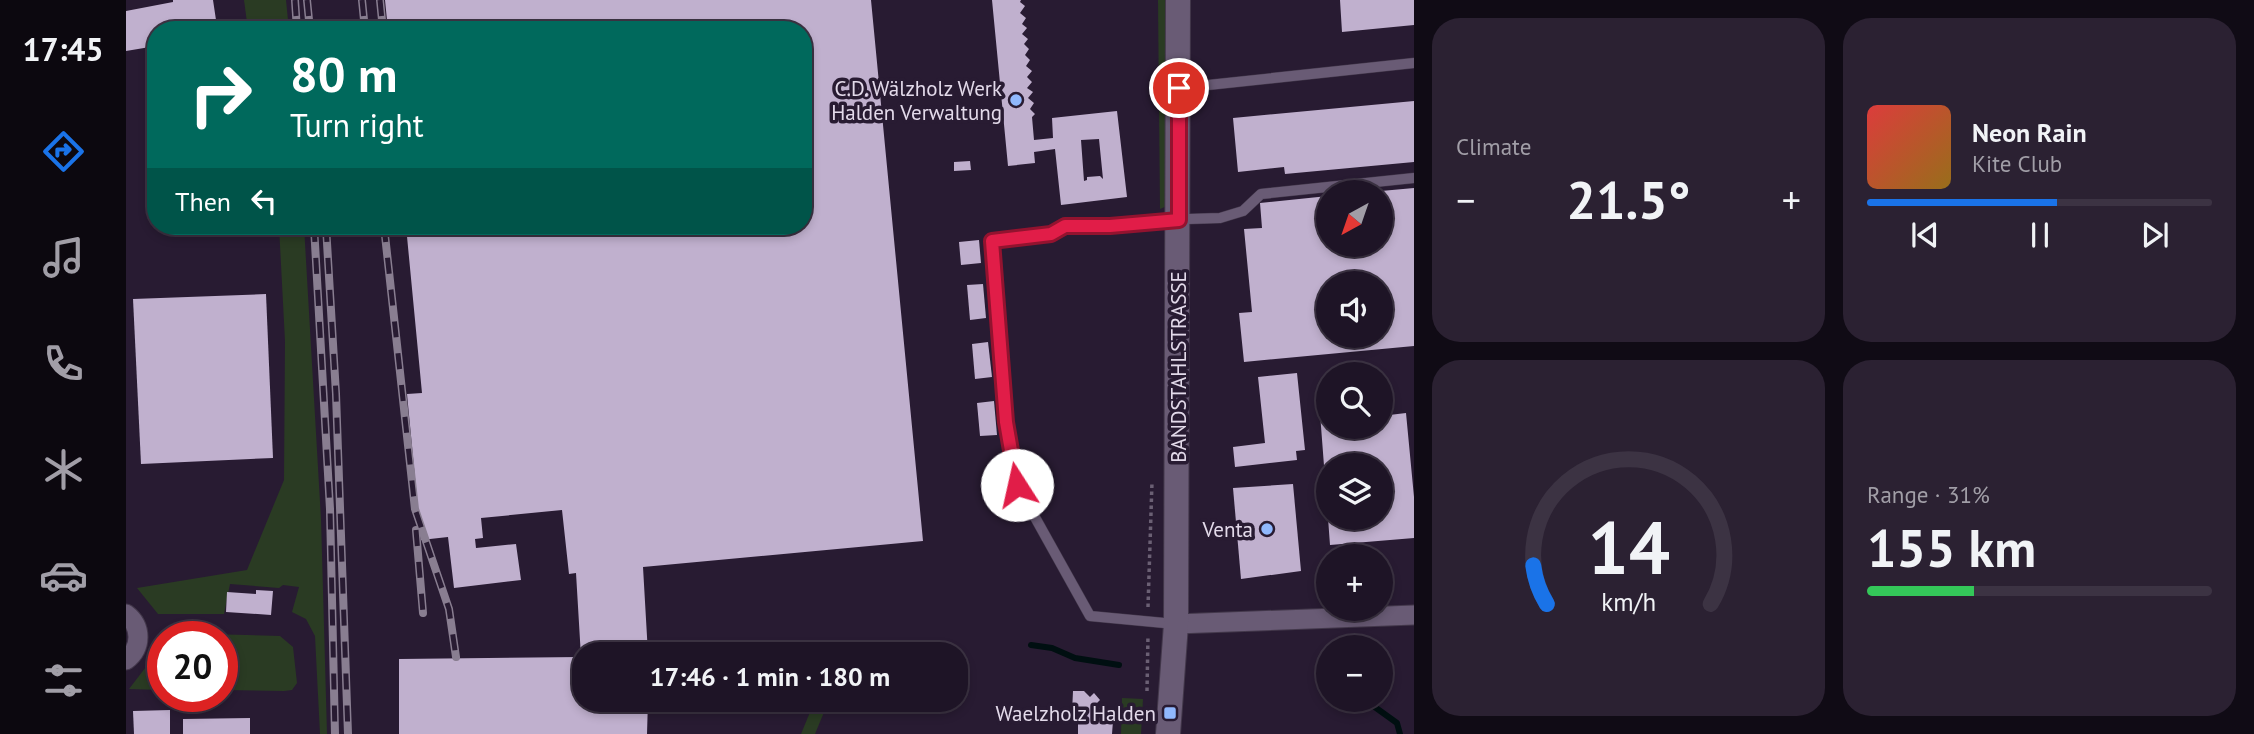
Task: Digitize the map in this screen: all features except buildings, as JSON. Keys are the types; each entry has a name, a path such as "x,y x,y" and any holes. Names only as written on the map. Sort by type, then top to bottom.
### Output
{"street":[{"name":"BANDSTAHLSTRASSE","path":"1168,734 1175,624 1178,0"},
{"path":"126,614 138,628 139,637 136,649 126,660"},
{"path":"1175,624 1414,615"}],"lane":[{"path":"1179,88 1414,63"},
{"path":"1175,624 1090,616 1017,485 1006,422 992,241 1051,234 1065,226 1116,226 1220,218 1243,211 1261,194 1414,178"}],"green space":[{"path":"244,0 286,0 288,21 247,21"},
{"path":"1158,0 1165,0 1167,206 1160,209"},
{"path":"279,235 305,235 321,519 327,734 320,734 315,636 306,619 292,612 299,587 230,584 224,614 158,614 137,588 247,570 284,480 285,341"},
{"path":"238,635 280,636 293,647 297,683 292,690 238,690"},
{"path":"147,666 147,690 129,689"},
{"path":"1122,698 1143,699 1141,734 1121,734"},
{"path":"810,712 824,712 815,734 801,734"}],"waterway":[{"path":"1031,645 1052,648 1075,658 1119,665"},
{"path":"1382,712 1397,723 1400,734"}],"railway":[{"path":"295,0 296,21"},
{"path":"307,0 309,21"},
{"path":"362,0 364,21"},
{"path":"380,0 382,21"},
{"path":"315,235 330,509 335,734"},
{"path":"327,235 336,394 348,734"},
{"path":"385,235 415,509 449,609 456,657"},
{"path":"416,530 423,613"}],"place":[{"name":"C.D. Wälzholz Werk Halden Verwaltung","path":"1016,100"},
{"name":"Venta","path":"1267,529"},
{"name":"Waelzholz Halden","path":"1170,713"}],"route":[{"path":"1017,485 1006,422 999,302 992,241 1051,234 1065,226 1084,224 1093,227 1179,220 1179,88"}]}
